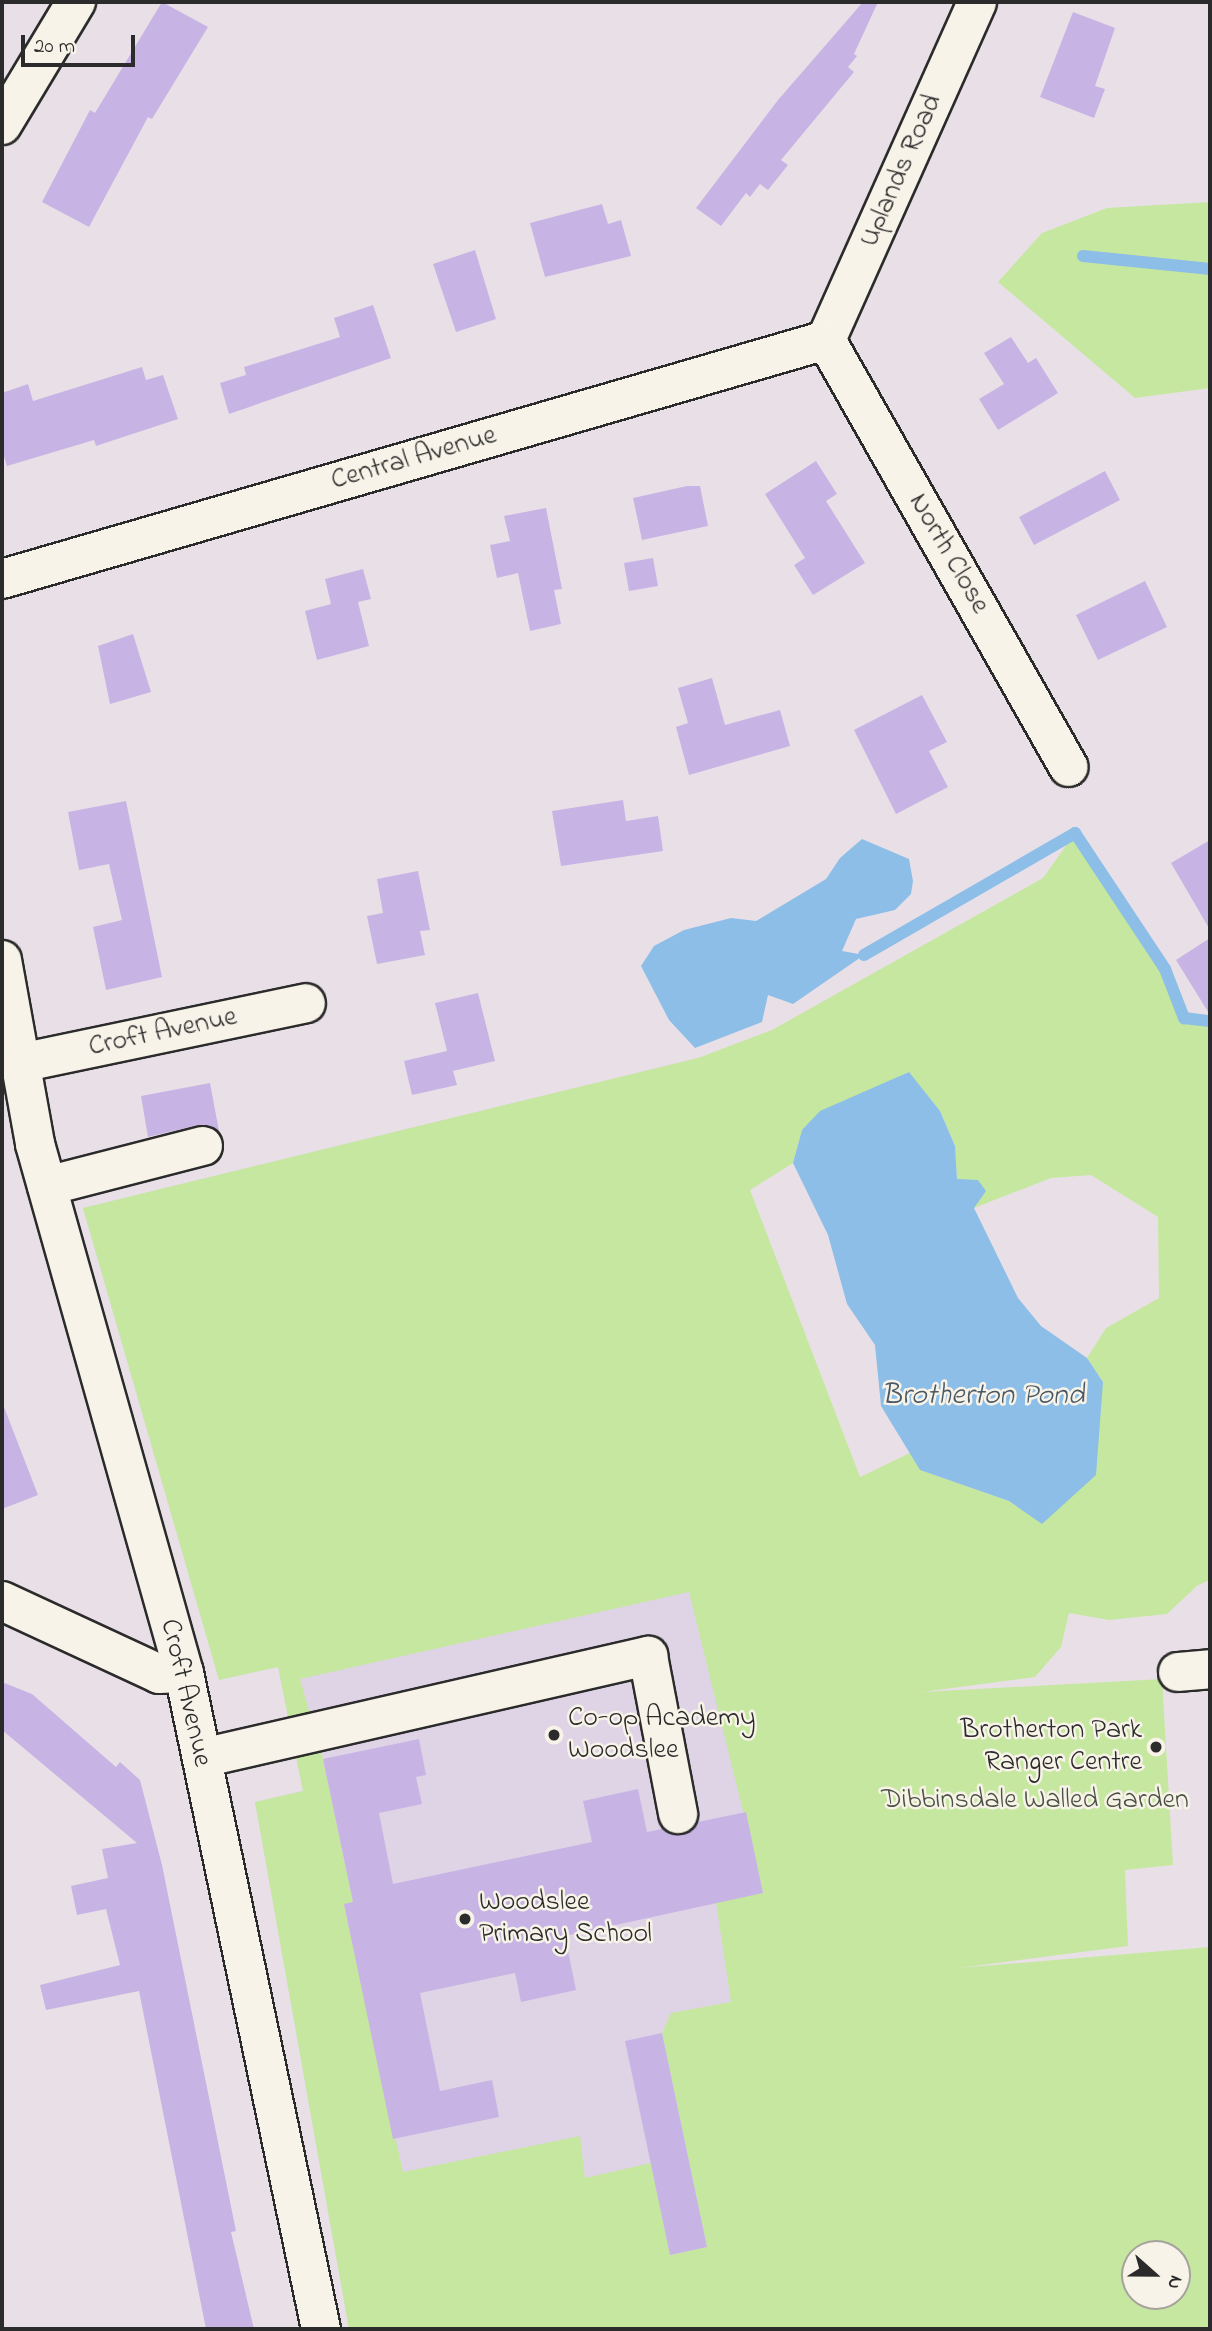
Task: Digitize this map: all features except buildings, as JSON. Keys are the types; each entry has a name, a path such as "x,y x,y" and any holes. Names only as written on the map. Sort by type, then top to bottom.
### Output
{"street":[{"path":"3,120 76,2"},
{"name":"Uplands Road","path":"826,340 977,2"},
{"name":"Central Avenue","path":"2,579 826,340"},
{"name":"North Close","path":"826,340 1069,767"},
{"name":"Croft Avenue","path":"2,960 35,1144 184,1673 321,2329"},
{"name":"Croft Avenue","path":"20,1063 306,1003"},
{"path":"2,1124 35,1144"},
{"path":"47,1186 203,1146"},
{"path":"2,1601 159,1674 184,1673"},
{"path":"202,1758 648,1656 678,1814"}],"shaded area":[{"name":"Co-op Academy Woodslee","path":"698,1058 871,2239 349,2329 255,1802 303,1791 278,1667 219,1680 83,1208"}],"green space":[{"path":"1210,202 1210,388 1135,398 998,282 1042,233 1107,208"},
{"name":"Dibbinsdale Walled Garden","path":"1075,833 1165,969 1184,1018 1210,1021 1210,1580 1198,1585 1167,1614 1109,1620 1069,1613 1061,1647 1035,1677 922,1692 1162,1679 1173,1865 1125,1870 1128,1946 959,1968 1210,1947 1210,2329 349,2329 255,1802 303,1791 278,1667 219,1680 83,1208 698,1058 772,1030 1043,878","holes":["908,1072 940,1111 955,1146 957,1180 977,1180 974,1208 1051,1178 1091,1175 1158,1217 1159,1298 1106,1328 1087,1358 1103,1382 1042,1523 1009,1501 920,1470 912,1452 860,1477 750,1190 793,1163 802,1130","689,1592 763,1892 716,1902 731,2002 671,2013 662,2033 707,2247 670,2255 651,2163 585,2178 580,2136 403,2172 344,1905 353,1902 323,1759 300,1679"]}],"water":[{"path":"862,839 909,859 913,881 911,894 895,910 856,919 842,951 864,955 793,1004 768,995 762,1022 695,1048 669,1020 641,966 654,946 684,930 731,918 756,921 826,879 840,858"},
{"name":"Brotherton Pond","path":"909,1072 940,1111 955,1146 957,1179 978,1180 986,1191 974,1208 1018,1298 1041,1326 1087,1358 1103,1382 1096,1475 1042,1524 1009,1501 920,1470 881,1406 875,1345 847,1304 828,1235 793,1163 802,1130 820,1111"}],"waterway":[{"path":"1083,256 1210,269"},
{"path":"864,955 1075,833 1165,969 1184,1018 1210,1021"}],"place":[{"name":"Co-op Academy Woodslee","path":"554,1735"},
{"name":"Brotherton Park Ranger Centre","path":"1156,1747"},
{"name":"Woodslee Primary School","path":"465,1919"}]}
